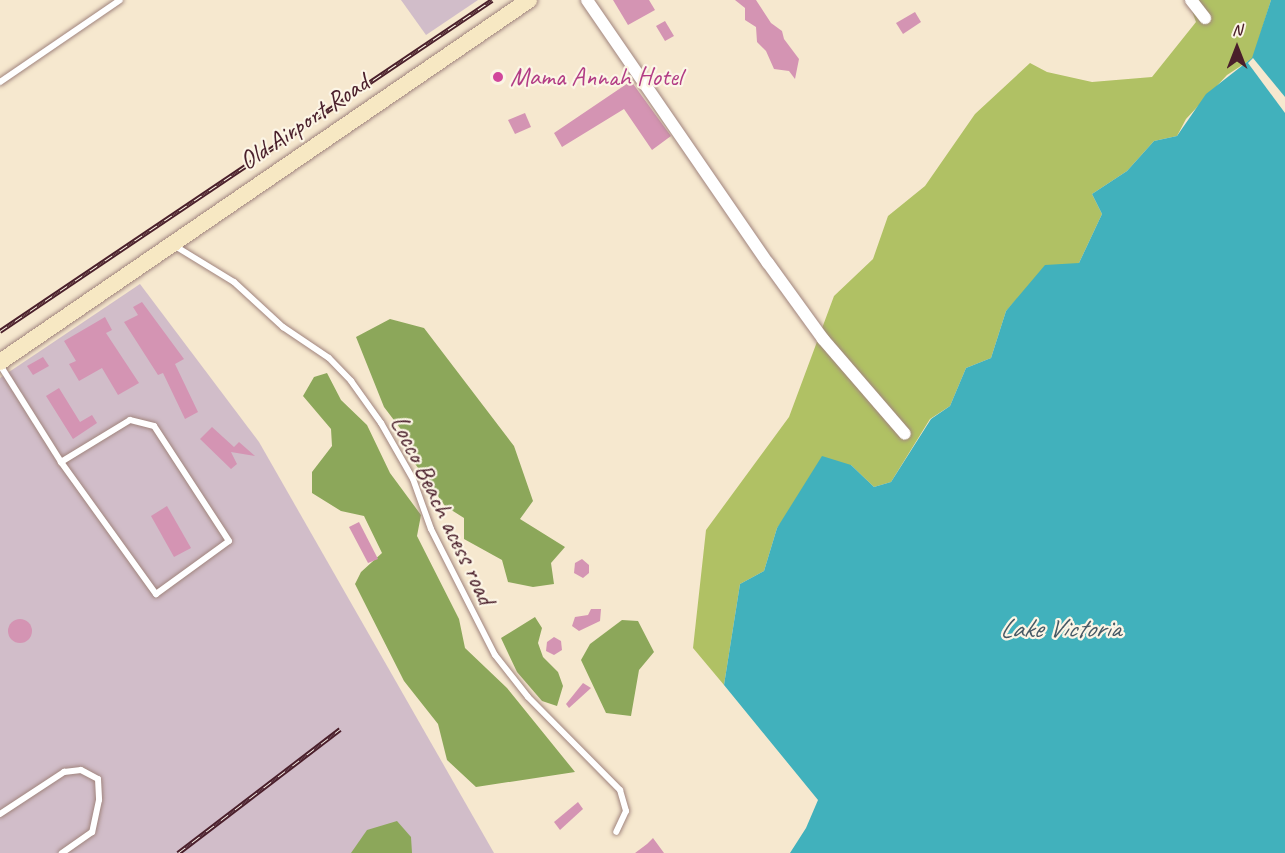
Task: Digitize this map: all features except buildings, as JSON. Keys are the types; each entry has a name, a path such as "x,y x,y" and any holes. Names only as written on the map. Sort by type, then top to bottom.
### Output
{"main road":[{"name":"Old Airport Road","path":"0,364 529,0"}],"street":[{"path":"587,0 768,264 824,339 905,434"},
{"path":"1191,0 1205,18"}],"lane":[{"path":"0,82 120,0"},
{"name":"Locco Beach acess road","path":"172,244 234,282 283,327 329,358 351,381 381,423 413,479 431,529 495,655 536,705 620,790 626,811 616,832"},
{"path":"0,364 61,462 156,594 229,541 154,426 130,420 61,462"},
{"path":"0,814 64,772 81,770 98,779 99,800 92,832 62,853"}],"shaded area":[{"path":"401,0 478,0 426,35"},
{"path":"140,284 259,442 494,853 0,853 0,378"}],"green space":[{"path":"1188,0 1271,0 1253,58 1227,75 1186,119 1177,136 1154,141 1127,171 1092,194 1102,214 1079,263 1027,288 1006,311 991,358 966,368 950,406 930,419 891,482 874,487 851,465 796,503 777,528 764,571 740,584 724,685 693,648 706,530 789,417 834,296 873,259 888,216 925,186 975,114 1030,63 1047,72 1092,82 1152,77 1196,22"},
{"path":"390,319 424,328 514,446 533,501 520,519 565,547 551,563 554,584 533,587 508,582 502,560 464,539 464,518 445,506 411,458 406,436 384,407 356,337"},
{"path":"327,373 341,400 367,425 390,473 421,515 417,536 459,619 465,648 507,688 575,772 476,787 447,760 438,724 404,681 355,584 361,572 382,553 364,516 341,511 312,493 312,472 332,446 331,429 303,396 314,377"},
{"path":"535,617 542,628 538,643 543,657 558,672 563,686 557,706 542,701 517,672 501,638"},
{"path":"622,620 638,621 654,652 639,670 631,716 606,713 581,660 590,644"},
{"path":"397,821 411,837 412,853 351,853 367,830"}],"water":[{"name":"Lake Victoria","path":"1271,0 1285,0 1285,853 790,853 806,828 818,800 724,685 740,584 764,571 777,528 822,456 851,465 874,487 891,482 931,419 950,406 966,368 991,358 1006,311 1045,265 1079,263 1102,214 1092,194 1127,171 1154,141 1177,136 1206,94 1252,58"}],"pier":[{"path":"1253,58 1285,97 1285,113 1248,63"}],"railway":[{"path":"0,331 492,0"},
{"path":"178,853 340,729"}],"place":[{"name":"Mama Annah Hotel","path":"498,77"}]}
